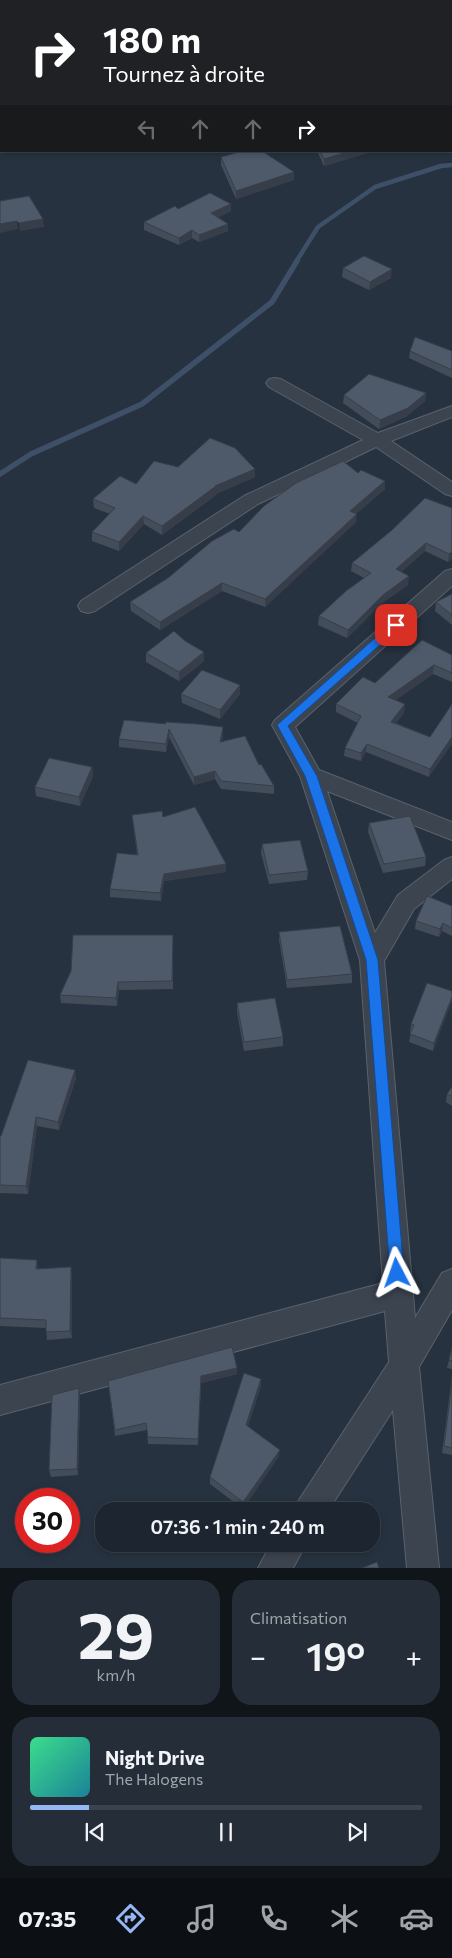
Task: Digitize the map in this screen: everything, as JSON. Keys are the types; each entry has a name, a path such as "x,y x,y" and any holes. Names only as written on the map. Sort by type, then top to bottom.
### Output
{"street":[{"path":"275,383 377,440 452,490"},
{"path":"88,606 251,500 377,440 452,411"},
{"path":"423,1568 404,1364 372,960 311,776 282,725 452,576"},
{"path":"311,776 452,831"},
{"path":"372,960 406,902 452,866"},
{"path":"316,1502 404,1364 452,1283"},
{"path":"0,1400 399,1293"},
{"path":"274,1568 285,1552"}],"building":[{"path":"239,152 264,152 294,172 236,191 221,157"},
{"path":"320,152 348,152 324,159"},
{"path":"210,193 231,204 211,213 228,224 199,235 192,230 179,238 144,222 175,206 178,209"},
{"path":"29,196 43,219 0,224 0,201"},
{"path":"364,256 392,269 370,282 343,268"},
{"path":"415,337 452,351 452,370 410,351"},
{"path":"369,374 426,393 408,408 380,420 344,395"},
{"path":"210,438 235,448 255,469 215,486 162,526 143,516 119,542 92,532 115,508 93,499 120,476 136,484 154,461 178,467"},
{"path":"343,461 358,473 361,470 385,481 350,511 357,514 265,599 222,583 160,622 130,602 168,578 212,541 234,529 239,532 264,506 296,483"},
{"path":"425,498 452,508 452,552 449,554 426,543 396,569 409,576 383,595 348,630 319,616 346,591 371,573 352,563 392,530"},
{"path":"452,594 452,615 436,602"},
{"path":"174,631 185,641 204,652 179,672 146,653"},
{"path":"422,640 452,655 452,673 434,665 388,697 405,704 391,722 430,737 452,704 452,737 430,769 367,744 361,753 345,748 361,716 336,704 363,677 375,683"},
{"path":"202,670 240,685 220,710 181,694"},
{"path":"124,720 223,727 220,742 245,736 259,765 261,764 274,786 221,781 215,771 194,777 169,729 166,744 119,739"},
{"path":"49,758 92,767 79,797 35,787"},
{"path":"195,807 226,864 164,874 160,893 110,889 117,853 138,855 132,815 162,811 163,817"},
{"path":"410,816 426,857 384,864 369,823"},
{"path":"300,840 308,871 269,875 262,844"},
{"path":"427,896 452,906 452,928 443,923 440,929 416,921"},
{"path":"340,926 352,974 287,980 279,932"},
{"path":"73,935 173,935 172,981 118,982 116,998 60,995 71,971"},
{"path":"427,983 452,991 452,997 434,1043 410,1034 414,1025 411,1024"},
{"path":"275,998 283,1037 244,1042 237,1003"},
{"path":"28,1060 75,1070 58,1122 36,1117 26,1186 0,1185 0,1136"},
{"path":"452,1087 452,1096 447,1094"},
{"path":"0,1258 37,1260 36,1269 71,1267 70,1331 46,1332 46,1320 0,1318"},
{"path":"232,1347 237,1368 201,1376 198,1439 148,1437 146,1423 115,1430 108,1381"},
{"path":"452,1348 452,1361 449,1360"},
{"path":"244,1373 261,1379 246,1425 280,1450 243,1502 210,1477"},
{"path":"452,1382 452,1448 444,1446"},
{"path":"79,1388 77,1469 49,1470 52,1395"},
{"path":"377,1562 379,1568 362,1568"}],"waterway":[{"path":"296,262 318,227 375,187 441,166 452,165"},
{"path":"0,474 31,454 142,404 272,302 297,261"}],"route":[{"path":"396,625 282,725 311,776 372,960 397,1273"}]}
